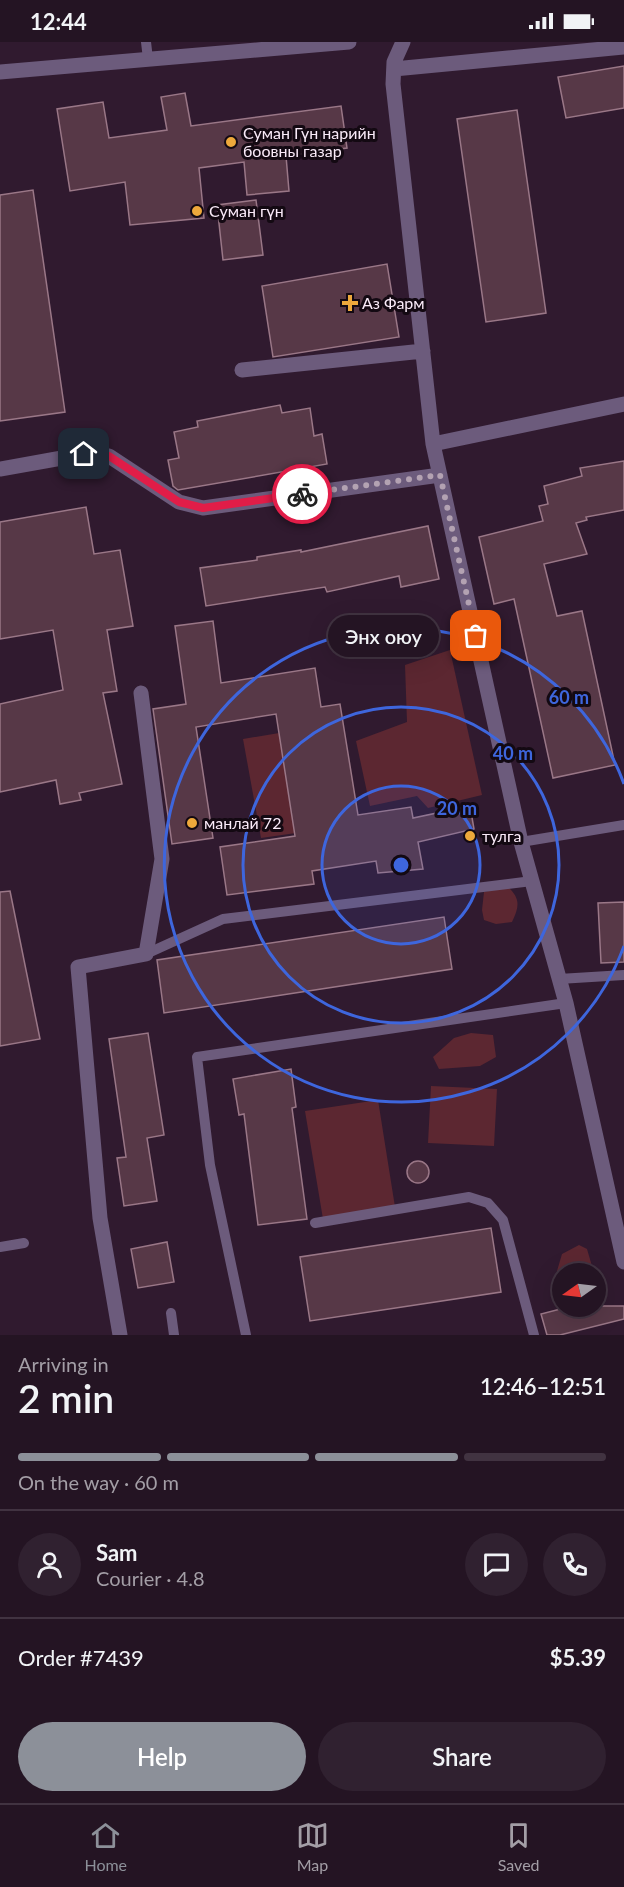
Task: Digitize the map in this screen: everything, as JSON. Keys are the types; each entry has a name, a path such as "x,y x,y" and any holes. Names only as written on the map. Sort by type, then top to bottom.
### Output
{"street":[{"path":"0,72 349,42"},
{"path":"403,42 393,69 394,100 433,444 521,842 566,1003 621,1238 624,1262"},
{"path":"393,69 624,47"},
{"path":"242,370 423,351"},
{"path":"433,444 624,404"},
{"path":"0,469 84,454 109,456 179,502 203,508 440,475"},
{"path":"120,1335 100,1218 78,967 146,954 162,859 141,693"}],"lane":[{"path":"146,42 148,59"},
{"path":"521,842 624,825"},
{"path":"146,954 223,919 532,881"},
{"path":"559,979 624,975"},
{"path":"246,1335 210,1165 197,1057 566,1003"},
{"path":"315,1223 469,1197 488,1203 502,1220 534,1335"},
{"path":"0,1247 24,1243"},
{"path":"171,1313 174,1335"}],"shaded area":[{"path":"450,650 482,795 428,808 417,796 370,806 356,741 407,722 405,665"},
{"path":"285,732 303,832 261,838 243,739"},
{"path":"508,887 518,903 512,922 496,924 484,920 482,910 484,892"},
{"path":"471,1033 493,1035 496,1057 480,1066 439,1069 433,1057 454,1038"},
{"path":"431,1086 497,1089 494,1146 428,1143"},
{"path":"378,1100 395,1207 323,1219 305,1111"},
{"path":"579,1245 587,1249 591,1263 559,1263 562,1254"}],"building":[{"path":"624,66 624,108 566,118 558,77"},
{"path":"185,93 191,126 341,106 347,148 286,156 289,191 247,195 244,162 199,168 204,218 130,225 125,182 70,191 57,109 103,102 109,138 167,130 161,97"},
{"path":"517,110 546,313 486,322 457,119"},
{"path":"33,190 65,412 0,421 0,195"},
{"path":"256,200 263,255 223,260 217,205"},
{"path":"387,264 399,337 273,357 262,286"},
{"path":"280,405 282,413 310,408 314,436 322,434 327,464 178,490 173,486 168,460 179,458 174,432 198,427 197,421"},
{"path":"624,461 624,510 586,517 587,520 576,523 587,554 544,564 557,616 582,611 615,765 553,778 514,599 494,604 479,537 543,521 539,506 548,504 544,486 582,476 580,468"},
{"path":"86,507 94,554 120,550 133,626 107,630 117,691 103,693 122,784 79,793 81,800 60,804 56,780 0,792 0,704 63,690 53,630 0,639 0,522"},
{"path":"428,526 439,579 401,587 399,576 327,592 325,587 206,606 200,568 257,560 257,557 301,550 301,552"},
{"path":"213,621 221,683 315,668 321,707 340,704 358,815 411,807 413,818 470,806 474,829 418,842 423,869 378,873 376,861 312,871 314,884 227,895 220,847 295,836 276,714 196,727 213,838 172,844 153,709 186,704 175,626"},
{"path":"10,891 40,1039 0,1046 0,892"},
{"path":"624,902 624,962 601,963 598,903"},
{"path":"444,917 452,969 164,1013 157,960"},
{"path":"148,1033 164,1135 147,1138 157,1201 124,1206 117,1158 126,1157 109,1039"},
{"path":"291,1069 296,1107 292,1108 307,1219 258,1225 244,1114 239,1115 233,1079"},
{"path":"418,1161 426,1164 429,1172 426,1180 418,1183 410,1180 407,1172 410,1164"},
{"path":"491,1228 501,1292 310,1321 300,1257"},
{"path":"167,1242 174,1282 138,1288 131,1249"},
{"path":"606,1306 624,1306 624,1319 560,1335 547,1335 541,1314 552,1311 552,1317 606,1317"}],"way so far":[{"path":"302,494 440,475 476,636"}],"place":[{"name":"Суман Гүн нарийн боовны газар","path":"231,142"},
{"name":"Суман гүн","path":"197,211"},
{"name":"Аз Фарм","path":"350,303"},
{"name":"Энх оюу","path":"476,636"},
{"name":"манлай 72","path":"192,823"},
{"name":"тулга","path":"470,836"}],"route":[{"path":"84,454 109,456 179,502 203,508 302,494"}]}
